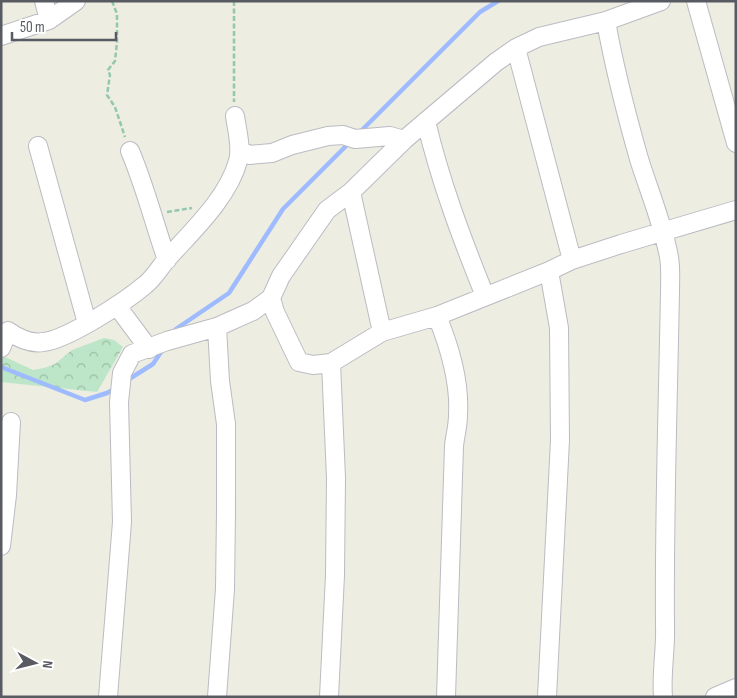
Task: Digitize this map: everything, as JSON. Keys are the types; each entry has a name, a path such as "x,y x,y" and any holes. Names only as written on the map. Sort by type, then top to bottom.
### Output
{"street":[{"path":"44,1 49,20"},
{"path":"1,36 49,20 76,1"},
{"path":"108,697 122,522 120,384 122,373 132,354 167,341 217,327 253,312 271,298 281,276 327,210 351,192 426,121 496,62 516,48 539,38 606,21 661,1"},
{"path":"696,1 736,143"},
{"path":"606,21 610,47 623,98 663,231 669,259 667,484 664,537 666,650 662,683 663,697"},
{"path":"516,48 572,260"},
{"path":"1,348 8,331 25,340 44,342 60,338 117,306 146,284 209,211 229,183 238,161 240,150 235,116"},
{"path":"426,121 435,159 464,244 485,296"},
{"path":"240,150 249,155 272,153 328,136 343,135 356,139 390,136 404,140"},
{"path":"38,146 87,323"},
{"path":"130,151 140,173 151,216 166,260"},
{"path":"351,192 382,332"},
{"path":"271,298 275,312 299,362 313,365 330,363 382,332 437,316 572,260 736,210"},
{"path":"547,697 560,421 559,328 549,271"},
{"path":"117,306 149,349"},
{"path":"437,316 456,375 458,415 454,446 446,697"},
{"path":"217,327 220,381 226,424 225,589 217,697"},
{"path":"329,697 335,575 336,478 330,363"},
{"path":"1,546 7,495 11,422"},
{"path":"715,697 736,688"}],"path":[{"path":"112,1 117,14 117,42 115,61 108,70 110,75 108,95 115,107 130,151"},
{"path":"234,1 235,116"}],"green space":[{"path":"104,338 114,340 123,347 97,392 1,382 1,355 33,370 55,364 72,350"}],"waterway":[{"path":"359,133 480,12 498,1"},
{"path":"173,334 176,329 229,293 283,209 350,142"},
{"path":"126,381 153,364 163,349"},
{"path":"1,367 85,400 116,388"}]}
